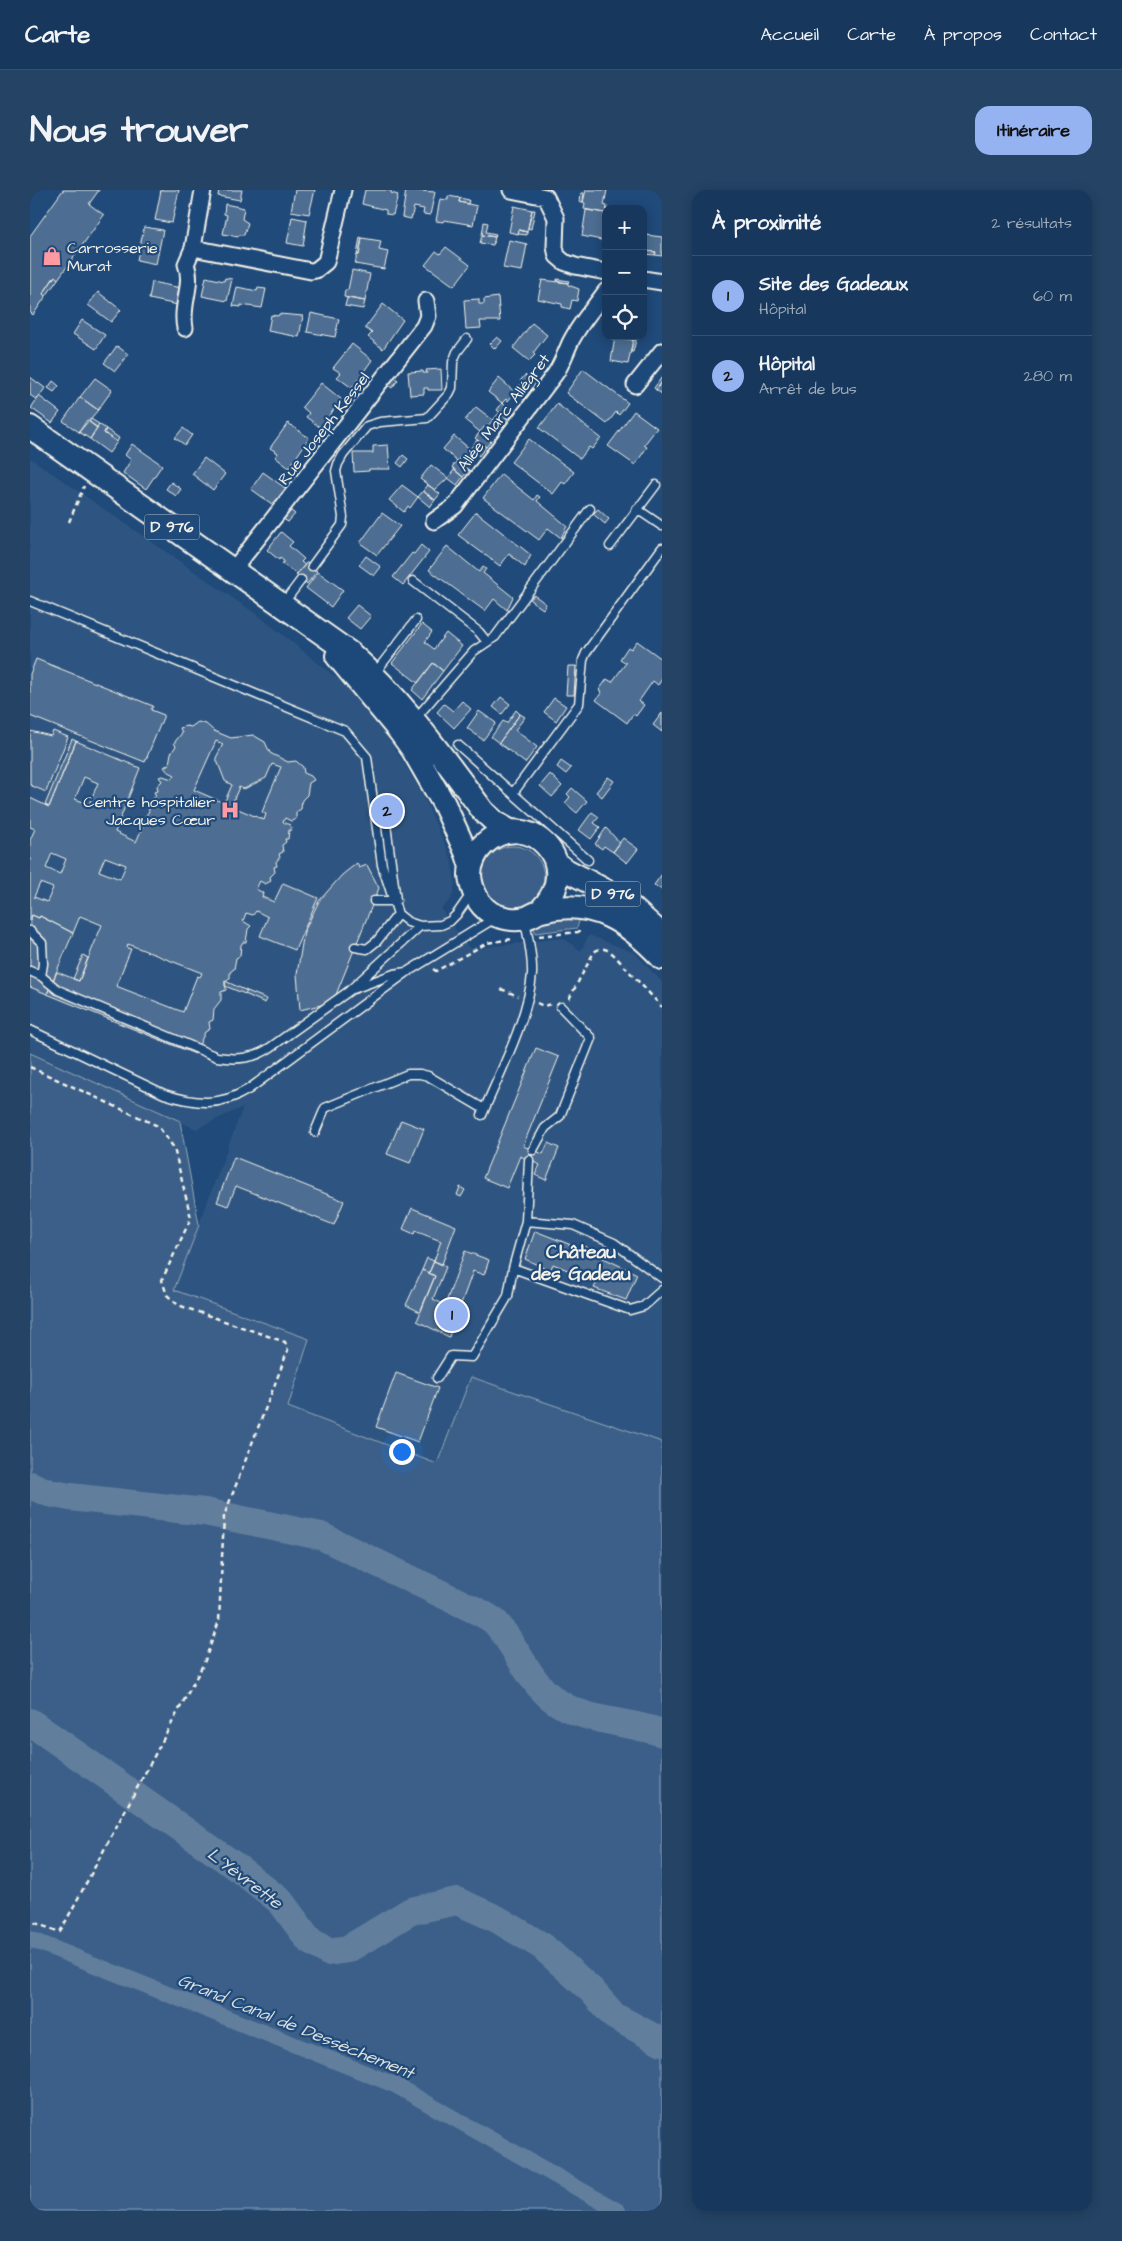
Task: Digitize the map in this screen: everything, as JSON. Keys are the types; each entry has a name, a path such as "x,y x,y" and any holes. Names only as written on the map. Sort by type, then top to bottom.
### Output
{"main road":[{"name":"D 976","path":"30,427 350,653 374,674 407,726 467,854 471,867"},
{"name":"D 976","path":"314,628 407,726 483,811 496,823 510,831"},
{"path":"510,831 547,834 558,876 556,889 550,901 531,922 499,917 484,907 473,890 471,867 480,848 491,838 510,831"},
{"name":"D 976","path":"556,863 622,899 662,935"},
{"name":"D 976","path":"531,922 558,908 588,908 607,915 635,930 662,958"}],"street":[{"path":"185,328 182,315 190,274 186,264 193,248 204,190"},
{"path":"193,248 310,271 316,270 326,262 328,256 342,190"},
{"path":"511,190 548,194 556,218 555,247 557,256 564,262 575,266 602,271"},
{"path":"647,280 662,282"},
{"name":"Allée Marc Allégret","path":"434,521 455,506 564,362 577,330 603,295"},
{"name":"Rue Joseph Kessel","path":"233,570 424,326 428,316 426,302"},
{"path":"635,385 662,351"}],"lane":[{"path":"312,566 342,525 343,517 336,471 343,455 367,426 380,422 427,418 449,394 452,388 453,362 467,339"},
{"path":"610,546 656,485"},
{"path":"407,726 474,651 495,637 590,509"},
{"path":"637,509 662,526"},
{"path":"513,793 580,704 581,675 586,654 662,548"},
{"path":"281,605 301,580"},
{"path":"413,582 479,632 487,642"},
{"path":"30,601 345,731 367,757 382,865 392,901 398,914 408,922 420,926 438,925 450,921 473,890"},
{"path":"374,674 416,620"},
{"path":"458,745 513,793 547,834 588,860"},
{"path":"355,947 367,950 398,914 385,817 374,808"},
{"path":"374,900 392,901"},
{"path":"30,1030 164,1094 184,1101 214,1103 238,1096 249,1089 407,972 499,917"},
{"path":"315,1132 325,1108 408,1074 428,1076 483,1112 514,1039 527,1000 532,972 531,922"},
{"path":"30,971 41,976 58,990 217,1057 234,1059 262,1054 349,991 420,926"},
{"path":"30,931 42,943 43,964 41,976"},
{"path":"349,991 394,974 407,972"},
{"path":"533,1150 545,1128 560,1116 591,1038 560,1007"},
{"path":"437,1378 451,1356 472,1357 508,1296 513,1268 526,1221 529,1160"},
{"path":"526,1221 573,1225 614,1243 662,1278"},
{"path":"513,1268 630,1310 644,1306 662,1290"}],"path":[{"path":"69,522 82,490"},
{"path":"427,966 436,971 531,922 578,932 584,922"},
{"path":"501,989 544,1006 554,1003 560,1007 568,1001 594,952 598,949 605,949 613,954 662,1007"},
{"path":"30,1067 158,1126 174,1148 191,1218 162,1280 167,1296 178,1305 285,1342 288,1350 224,1516 219,1621 204,1664 60,1932 30,1921"}],"shaded area":[{"path":"30,458 259,616 342,682 392,744 421,791 451,858 455,881 451,899 441,909 470,949 563,938 581,951 589,935 635,953 662,982 662,1725 252,1505 309,1339 174,1290 243,1107 196,1129 30,1054"},
{"path":"507,846 519,846 535,855 542,865 544,877 542,889 535,899 519,908 507,908 496,903 487,894 482,883 482,871 487,860 496,851"},
{"path":"581,915 577,928 535,933 534,923"},
{"path":"30,1053 180,1121 199,1225 174,1290 309,1339 288,1407 437,1464 471,1377 662,1442 662,2211 30,2211"}],"building":[{"name":"Carrosserie Murat","path":"63,190 99,190 89,204 104,215 58,279 55,276 43,294 46,296 33,315 30,312 30,236"},
{"path":"161,190 179,190 172,223 155,220"},
{"path":"219,190 242,190 240,200 218,196"},
{"path":"295,190 315,190 309,214 291,211"},
{"path":"365,190 391,190 391,193 398,195 393,215 386,214 386,210 362,204"},
{"path":"406,190 435,192 430,215 423,214 424,209 414,207 411,219 402,217"},
{"path":"586,190 607,190 604,205 602,205 602,212 584,209 585,203 583,202"},
{"path":"581,193 584,193 583,202 580,202"},
{"path":"448,196 460,198 459,202 477,206 473,225 444,220 443,222 436,221 440,199 448,200"},
{"path":"460,198 469,200 468,204 459,202"},
{"path":"225,204 244,208 242,219 248,223 244,235 239,235 238,237 223,234 227,215 224,214"},
{"path":"514,206 532,210 527,232 519,230 518,234 509,232"},
{"path":"532,210 535,210 531,229 528,228"},
{"path":"586,210 602,213 602,240 582,236"},
{"path":"292,217 307,220 303,246 287,243"},
{"path":"484,222 488,223 486,232 496,234 495,237 482,235"},
{"path":"144,227 163,230 156,264 137,260"},
{"path":"519,230 527,232 527,235 518,234"},
{"path":"482,235 495,237 493,245 480,243"},
{"path":"647,235 662,237 662,256 655,255 656,252 647,251"},
{"path":"360,237 362,238 359,255 357,255"},
{"path":"362,238 381,241 379,250 388,252 384,269 355,264 357,255 359,255"},
{"path":"509,240 527,244 522,271 503,268"},
{"path":"446,247 470,265 454,286 425,265 436,251 440,254"},
{"path":"647,251 656,252 655,255 647,254"},
{"path":"352,270 370,274 365,301 344,297 345,290 348,290"},
{"path":"55,276 58,279 46,296 43,294"},
{"path":"206,277 224,281 225,278 232,279 227,301 202,296"},
{"path":"557,279 569,281 568,283 557,281"},
{"path":"542,280 568,283 568,285 579,289 577,301 572,300 570,309 562,307 562,304 538,299"},
{"path":"152,282 181,288 178,305 149,299"},
{"path":"237,287 257,291 258,288 266,289 262,308 241,305 241,307 233,306"},
{"path":"98,292 121,310 111,322 88,305"},
{"path":"498,297 500,321 480,321 481,328 466,329 464,300 479,299 479,304 484,304 484,299"},
{"path":"347,298 365,301 363,309 345,306"},
{"path":"383,304 403,320 383,349 368,337 372,333 365,328"},
{"path":"311,313 339,319 335,337 307,332"},
{"path":"279,314 303,316 299,337 268,331 271,315 278,316"},
{"path":"82,320 105,335 96,349 73,334"},
{"path":"532,323 547,335 533,353 535,355 529,361 513,348"},
{"path":"497,337 502,341 495,349 490,344"},
{"path":"614,340 633,340 628,364 611,361"},
{"path":"633,340 636,340 633,352 631,352"},
{"path":"352,344 372,360 352,388 337,377 341,373 333,368"},
{"path":"117,346 128,354 115,371 104,363"},
{"path":"441,369 442,390 428,390 428,388 424,388 424,394 410,395 408,372 423,371 423,373 427,373 426,370"},
{"path":"583,369 628,403 619,415 616,412 607,424 566,393"},
{"path":"525,375 536,384 531,390 520,381"},
{"path":"30,377 45,388 37,400 30,395"},
{"path":"394,377 398,380 392,388 388,385"},
{"path":"662,377 662,382 656,390 654,388"},
{"path":"95,378 112,390 98,410 80,397"},
{"path":"499,378 515,392 508,401 506,399 502,403 488,392"},
{"path":"53,381 59,386 54,392 48,388"},
{"path":"662,382 662,394 656,390"},
{"path":"321,383 341,399 321,428 306,417 309,413 302,407"},
{"path":"522,383 531,390 524,399 515,392"},
{"path":"39,396 60,412 52,423 31,408"},
{"path":"80,397 98,410 79,432 63,421"},
{"path":"502,403 514,412 508,419 497,410"},
{"path":"557,404 601,438 592,449 589,447 580,459 539,428"},
{"path":"476,407 493,420 480,432 465,420"},
{"path":"634,411 657,428 644,445 647,447 635,465 608,446"},
{"path":"500,412 508,419 502,427 493,420"},
{"path":"91,419 99,424 97,428 89,422"},
{"path":"87,420 98,428 90,439 79,432"},
{"path":"288,423 309,438 289,468 275,457 278,453 270,448"},
{"path":"99,424 106,429 104,433 117,442 109,453 90,439"},
{"path":"183,428 192,435 185,445 175,438"},
{"path":"106,429 119,438 117,442 104,433"},
{"path":"480,432 491,441 486,447 475,438"},
{"path":"454,436 470,449 464,457 462,455 457,461 443,449"},
{"path":"529,439 574,472 565,484 562,482 553,494 511,462"},
{"path":"477,440 486,447 479,456 470,449"},
{"path":"132,444 162,465 146,489 123,473 131,460 125,455"},
{"path":"388,445 390,469 369,469 369,471 354,472 353,453 373,453 373,446"},
{"path":"403,455 408,459 402,467 397,463"},
{"path":"204,458 225,474 213,490 192,474"},
{"path":"457,461 469,470 463,477 452,467"},
{"path":"431,465 448,478 435,490 420,479"},
{"path":"454,470 463,477 457,485 448,478"},
{"path":"263,472 288,490 276,507 251,489"},
{"path":"501,474 534,500 537,495 540,497 537,501 567,526 561,538 548,528 539,540 483,498"},
{"path":"171,482 181,489 176,496 166,489"},
{"path":"402,485 418,497 410,508 408,506 404,512 389,500"},
{"path":"428,485 440,494 435,500 423,491"},
{"path":"423,491 435,500 430,507 418,497"},
{"path":"598,509 609,519 605,524 593,514"},
{"path":"290,510 295,514 288,522 283,519"},
{"path":"476,512 531,555 525,567 509,554 500,566 458,535"},
{"path":"382,513 400,526 377,555 360,543"},
{"path":"281,532 293,542 289,546 304,559 301,562 305,565 297,574 282,564 284,561 280,558 279,560 267,550"},
{"path":"421,545 429,552 403,585 393,577 412,553 414,554"},
{"path":"447,546 479,572 483,567 486,569 483,573 513,597 507,610 494,599 485,611 429,570"},
{"path":"366,556 381,567 374,576 359,565"},
{"path":"307,562 317,571 307,584 296,575"},
{"path":"318,572 343,590 331,607 306,588"},
{"path":"534,595 546,604 543,609 530,600"},
{"path":"357,605 371,616 360,629 346,618"},
{"path":"422,624 432,632 425,642 434,649 446,633 462,646 443,671 433,663 418,683 392,663"},
{"path":"637,641 662,659 662,679 658,685 653,681 639,701 644,705 636,716 633,714 627,723 596,700 602,692 599,690 607,679 612,682 626,663 620,659 628,647 631,649"},
{"path":"36,659 153,706 151,710 164,715 145,762 30,716 30,674"},
{"path":"433,663 443,671 422,699 412,690"},
{"path":"568,666 576,666 574,695 566,695"},
{"path":"501,697 510,704 502,714 493,707"},
{"path":"554,698 566,706 556,721 544,712"},
{"path":"462,701 471,709 454,728 437,712 444,704 453,711"},
{"path":"516,710 520,714 499,743 491,737 503,721 507,723"},
{"path":"479,711 496,723 483,740 467,728"},
{"path":"662,713 662,732 653,725"},
{"path":"520,714 525,717 515,730 537,747 525,763 499,743"},
{"path":"198,722 206,724 214,731 231,738 253,735 265,742 270,753 288,762 296,761 303,767 304,773 311,776 314,780 309,783 307,795 302,800 301,809 296,812 296,819 291,821 285,818 283,822 290,825 292,830 289,830 288,839 285,839 286,842 282,845 283,852 279,854 280,857 276,862 277,866 274,867 275,872 270,877 271,881 265,884 260,881 256,889 263,893 262,897 274,902 283,883 318,898 295,950 260,936 268,917 256,911 253,915 246,913 243,921 251,926 248,929 246,942 243,942 241,945 240,956 236,958 234,969 230,972 230,978 225,981 226,990 221,992 221,1000 214,1009 213,1020 209,1022 210,1029 205,1032 195,1054 47,994 57,972 79,981 102,925 80,916 73,933 40,916 39,918 32,915 30,921 30,840 35,829 30,827 30,798 49,807 76,741 140,768 115,832 136,842 144,824 143,820 149,811 150,801 156,796 154,792 158,791 157,786 162,781 159,777 163,776 172,779 175,775 164,767 169,764 171,753 176,746 174,743 182,733 180,728 191,727","holes":["216,741 223,744 216,758 225,781 232,785 224,803 194,790","272,764 281,767 262,812 266,814 264,820 231,806 239,787 244,789 266,778","84,777 98,783 89,804 75,799","52,853 66,859 60,874 46,868","105,857 126,865 120,879 99,871","40,883 53,888 47,902 34,897","128,944 202,973 200,977 197,976 183,1012 116,986 131,949 127,948"]},
{"path":"30,731 51,736 53,731 68,737 46,792 30,785"},
{"path":"72,739 76,741 49,807 45,805"},
{"path":"561,761 571,768 566,774 557,767"},
{"path":"550,774 562,786 552,797 540,786"},
{"path":"608,777 614,781 602,797 596,792"},
{"path":"572,788 587,801 577,813 565,803 570,797 567,794"},
{"path":"592,812 599,817 594,823 600,827 591,839 579,830"},
{"path":"606,828 620,843 613,852 604,846 602,849 595,844"},
{"path":"623,838 638,849 627,863 613,852"},
{"path":"357,863 359,868 367,865 379,888 333,1002 300,1010 297,974 304,932 319,901 342,875"},
{"path":"662,874 662,890 654,885"},
{"path":"32,915 39,918 40,916 73,933 47,994 30,987 30,921"},
{"path":"83,955 88,958 79,981 73,979"},
{"path":"225,981 247,991 245,994 225,986"},
{"path":"247,991 267,999 265,1003 245,994"},
{"path":"536,1048 559,1057 523,1146 533,1150 529,1160 520,1156 507,1188 483,1178"},
{"path":"401,1120 424,1129 410,1163 387,1154"},
{"path":"548,1143 559,1148 546,1180 535,1175 540,1165 529,1160 533,1150 543,1154"},
{"path":"234,1157 344,1201 334,1225 236,1186 228,1206 217,1202"},
{"path":"460,1187 465,1190 461,1197 457,1195"},
{"path":"412,1208 456,1226 442,1264 434,1261 441,1241 415,1231 414,1234 403,1229"},
{"path":"535,1231 579,1248 586,1246 591,1252 637,1274 626,1300 594,1288 597,1282 553,1264 550,1271 525,1259"},
{"path":"465,1251 489,1260 484,1275 473,1271 449,1337 417,1321 435,1276 429,1273 434,1261 446,1267 433,1299 445,1305"},
{"path":"427,1258 434,1261 429,1273 422,1270"},
{"path":"422,1270 435,1276 420,1312 406,1305"},
{"path":"396,1373 438,1388 418,1442 376,1427"}],"waterway":[{"path":"30,1485 49,1493 70,1497 205,1512 321,1536 492,1619 503,1632 536,1682 553,1699 565,1707 592,1717 662,1733"},
{"name":"L'Yèvrette","path":"30,1722 238,1868 281,1902 309,1940 328,1952 348,1949 411,1911 457,1901 497,1919 542,1946 591,1990 614,2016 662,2042"},
{"name":"Grand Canal de Dessèchement","path":"30,1939 395,2085 618,2211"}],"place":[{"name":"Carrosserie Murat","path":"52,256"},
{"name":"Centre hospitalier Jacques Cœur","path":"230,810"},
{"name":"Hôpital","path":"387,811"},
{"name":"Site des Gadeaux","path":"452,1315"}],"district":[{"name":"Château des Gadeau","path":"581,1262"}]}
